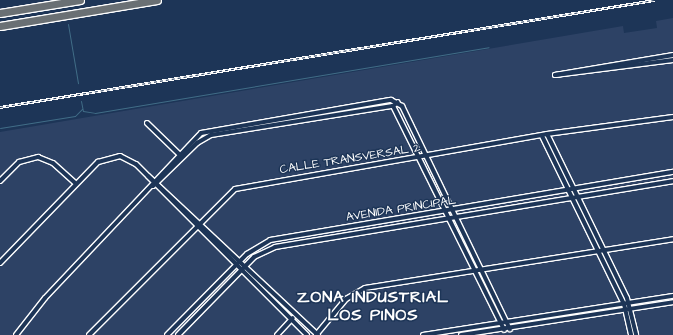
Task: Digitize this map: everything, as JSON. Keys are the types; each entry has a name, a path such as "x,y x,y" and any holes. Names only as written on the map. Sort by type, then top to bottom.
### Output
{"highway":[{"path":"0,13 80,0"},
{"path":"2,26 158,0"}],"street":[{"path":"672,55 673,62 554,75 672,55"},
{"path":"155,184 179,154 198,135 211,129 369,103 398,102"},
{"path":"16,335 45,298 155,184 199,141 214,134 393,106 398,102"},
{"path":"398,102 510,329"},
{"path":"369,103 370,109"},
{"path":"393,106 504,330"},
{"path":"282,117 283,123"},
{"name":"CALLE TRANSVERSAL 2","path":"89,335 225,196 238,188 426,157 547,134 673,117"},
{"path":"147,123 183,158"},
{"path":"239,124 240,130"},
{"path":"211,129 214,134"},
{"path":"547,134 629,303 630,335"},
{"path":"542,136 598,252 624,304 628,309 636,335"},
{"path":"0,263 98,162 109,156 128,159 148,176 196,226 307,335"},
{"path":"0,181 19,162 38,157 53,163 76,184"},
{"path":"557,167 563,166"},
{"name":"AVENIDA PRINCIPAL","path":"167,335 240,260 265,242 673,172"},
{"name":"AVENIDA PRINCIPAL","path":"178,335 245,266 267,250 275,247 673,181"},
{"path":"155,184 240,260 317,335 341,305 360,290 673,239"},
{"path":"273,240 275,247"},
{"path":"265,242 267,250"},
{"path":"423,335 673,296"},
{"path":"462,330 462,335 504,330 673,302"},
{"path":"277,335 295,314"},
{"path":"456,330 457,335"}],"shaded area":[{"path":"673,18 673,335 0,335 0,132 623,26 624,33 657,28 656,21"}],"waterway":[{"path":"68,24 78,83"},
{"path":"81,101 83,111 95,113 489,47"},
{"path":"0,128 75,116 82,109"}],"railway":[{"path":"0,107 654,0"}],"district":[{"name":"ZONA INDUSTRIAL LOS PINOS","path":"373,306"}]}
